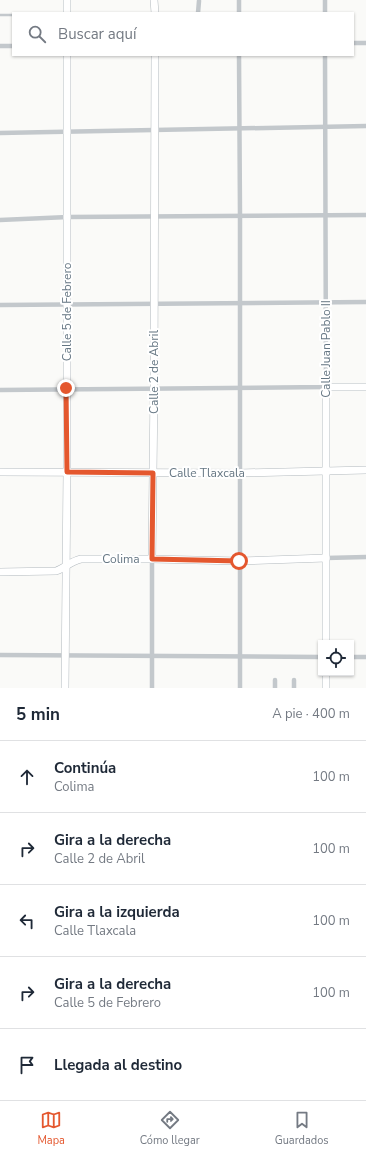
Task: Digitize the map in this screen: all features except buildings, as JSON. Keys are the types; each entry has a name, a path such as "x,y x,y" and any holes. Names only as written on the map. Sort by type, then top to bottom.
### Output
{"street":[{"path":"67,0 67,12"},
{"path":"154,0 154,12"},
{"path":"239,0 239,12"},
{"path":"325,0 325,12"},
{"path":"198,12 199,1"},
{"path":"354,43 366,43"},
{"path":"0,46 12,46"},
{"name":"Calle 5 de Febrero","path":"65,688 68,217 67,56"},
{"name":"Calle 2 de Abril","path":"152,688 155,56"},
{"path":"239,56 240,688"},
{"name":"Calle Juan Pablo II","path":"325,56 326,640"},
{"path":"0,133 366,126"},
{"path":"0,220 68,217 366,215"},
{"path":"0,305 366,302"},
{"path":"0,390 66,388 154,389 366,386"},
{"name":"Calle Tlaxcala","path":"0,472 239,473 366,470"},
{"name":"Colima","path":"0,572 56,571 66,567 76,560 81,559 239,561 366,557"},
{"path":"0,655 318,657"},
{"path":"354,657 366,658"},
{"path":"326,676 326,688"},
{"path":"275,680 275,688"},
{"path":"294,680 294,688"}],"lane":[{"path":"0,15 12,15"}],"route":[{"path":"66,388 67,472 153,473 152,559 239,561"}]}
